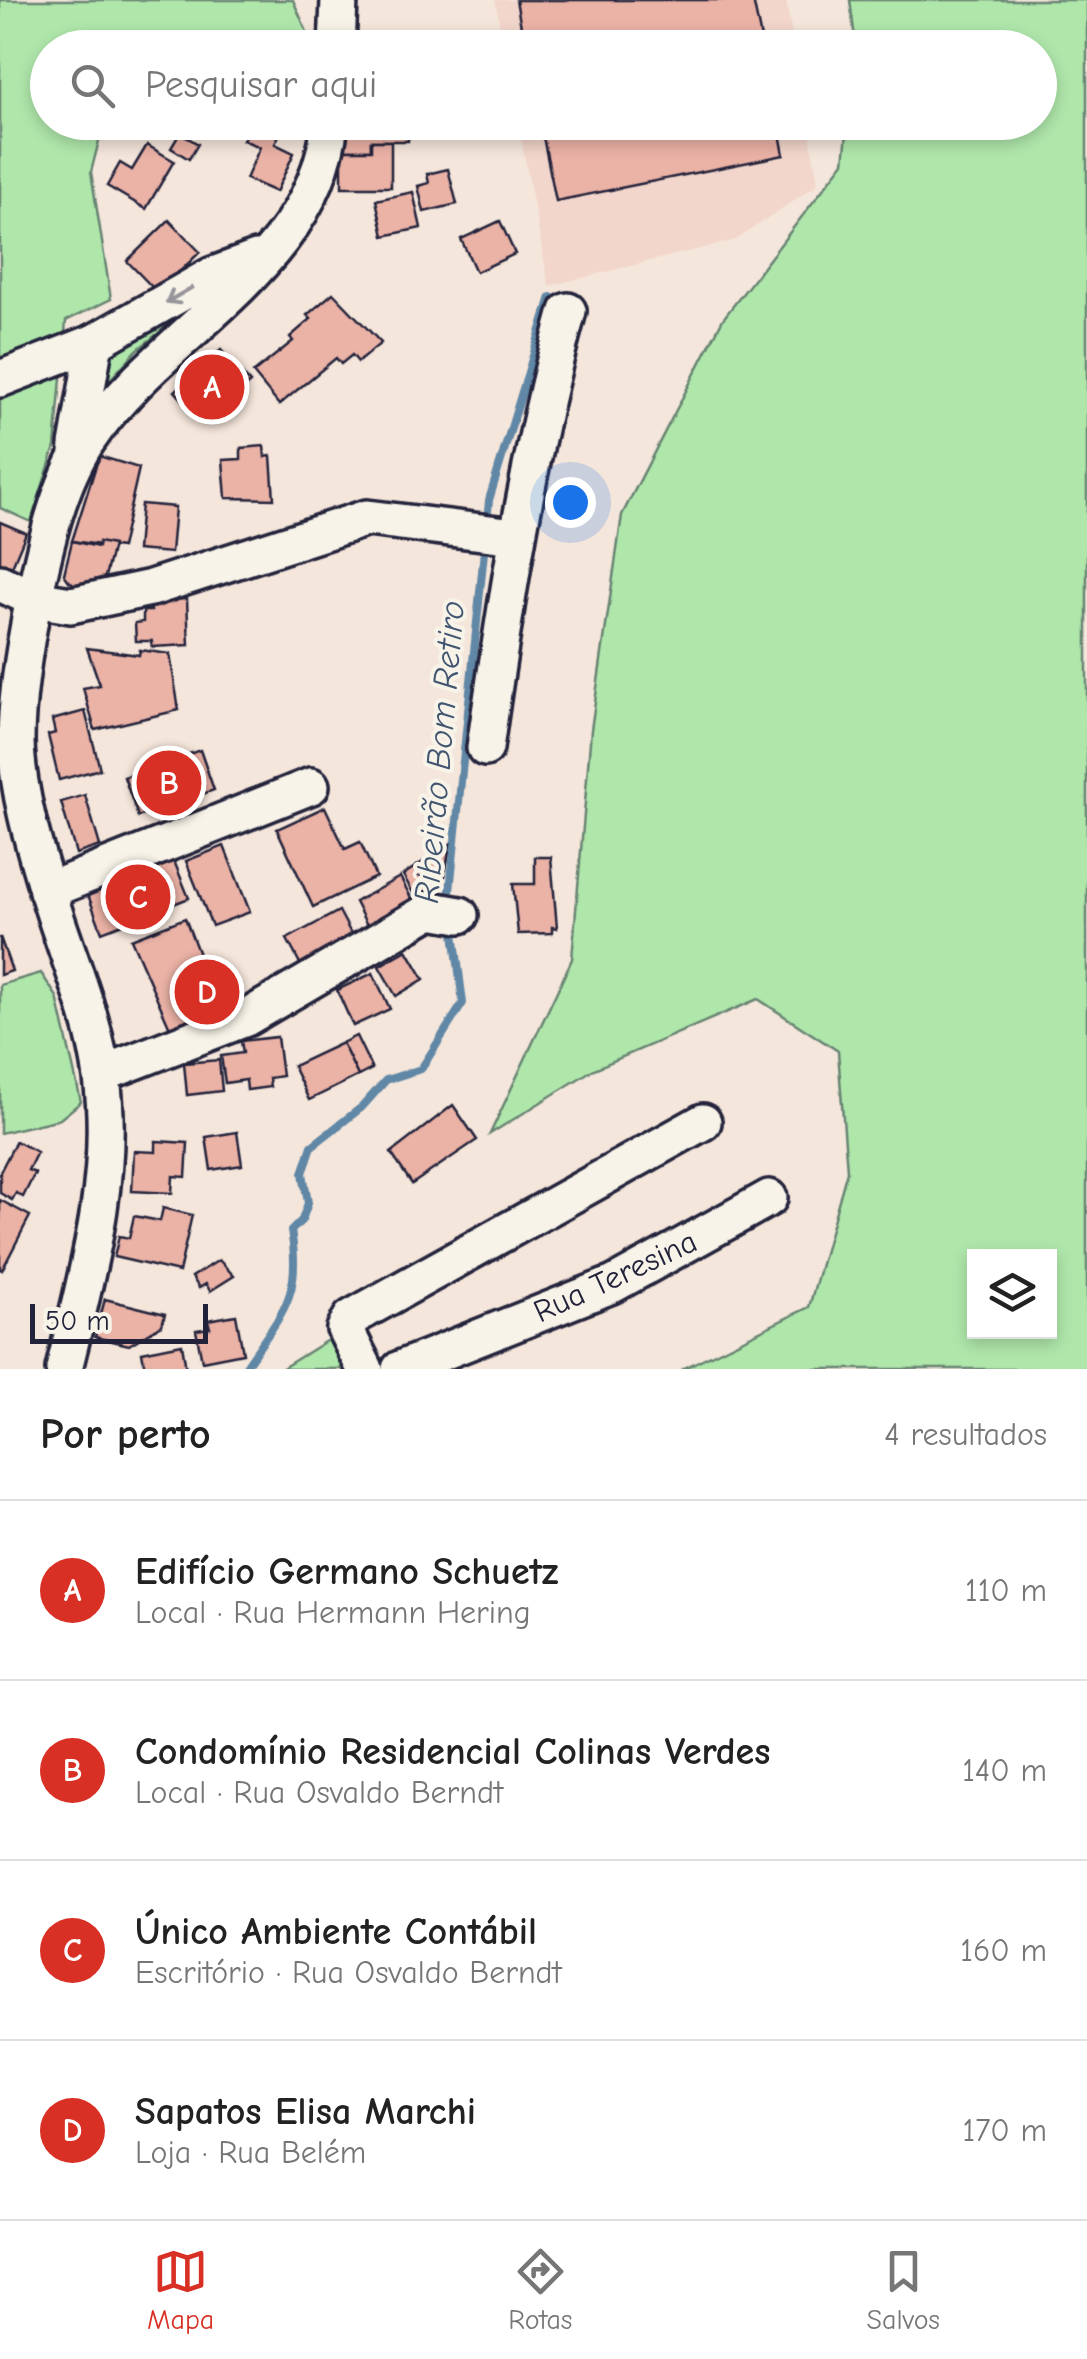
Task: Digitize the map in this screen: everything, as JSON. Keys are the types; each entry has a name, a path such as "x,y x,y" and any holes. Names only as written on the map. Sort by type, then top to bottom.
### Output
{"street":[{"path":"338,30 340,0"},
{"path":"71,470 123,394 268,258 292,227 309,196 325,140"},
{"path":"0,379 95,342 211,276 268,258"},
{"path":"484,748 495,533 538,420 568,311"},
{"path":"64,1369 91,1255 102,1187 106,1111 102,1074 79,980 47,890 16,741 34,599 71,470 95,342"},
{"path":"0,583 34,599 71,605 151,588 352,520 495,533"},
{"path":"47,890 311,786"},
{"path":"102,1074 246,1018 445,913"},
{"path":"365,1369 348,1340 345,1329 350,1318 702,1122"},
{"name":"Rua Teresina","path":"400,1369 614,1284 768,1198"}],"shaded area":[{"path":"495,0 786,0 791,30 501,30"},
{"path":"521,140 811,140 818,184 736,240 549,286"}],"green space":[{"path":"0,0 293,0 306,30 30,30 30,140 99,140 91,172 111,299 66,321 55,447 31,522 0,508"},
{"path":"850,0 1087,0 1087,1369 682,1369 809,1307 847,1171 838,1051 758,999 594,1069 490,1134 572,959 591,730 622,515 723,319 844,162 846,140 1057,140 1057,30 854,30"},
{"path":"217,287 137,350 105,385 98,349"},
{"path":"41,973 57,997 81,1102 60,1119 0,1133 0,985"},
{"path":"334,1336 354,1369 281,1369"}],"building":[{"path":"516,0 753,0 759,30 522,30"},
{"path":"176,140 198,144 189,159 171,148"},
{"path":"243,140 277,140 275,144 294,153 276,192 246,179 260,147"},
{"path":"342,140 408,140 371,141 371,150 342,150"},
{"path":"544,140 781,140 784,155 556,201"},
{"path":"371,141 391,141 391,187 342,187 342,150 371,150"},
{"path":"147,145 174,161 146,209 107,186 120,163 132,170"},
{"path":"448,169 457,204 424,212 418,186 429,183 427,174"},
{"path":"413,192 421,228 384,236 376,200"},
{"path":"169,220 200,252 158,293 127,261"},
{"path":"500,221 515,254 476,272 461,239"},
{"path":"333,293 381,343 358,362 352,355 341,364 336,358 279,405 253,373 293,341 290,337 311,319 307,315"},
{"path":"221,350 250,383 204,424 175,391"},
{"path":"264,446 265,457 271,456 274,499 226,498 223,460 241,459 241,448"},
{"path":"99,456 139,468 121,548 72,541"},
{"path":"141,504 175,507 171,553 137,550"},
{"path":"0,522 26,533 8,576 0,572"},
{"path":"72,541 98,547 99,542 113,545 105,577 76,585 69,581 64,574"},
{"path":"187,599 189,645 152,647 152,641 136,641 135,623 143,622 143,611 151,611 150,601"},
{"path":"87,648 139,655 140,650 170,654 179,710 95,730 83,688 100,685"},
{"path":"85,711 100,769 59,780 48,735 55,733 52,720"},
{"path":"200,750 214,790 138,817 124,777"},
{"path":"85,795 100,846 76,854 61,802"},
{"path":"325,807 345,849 360,842 376,877 313,907 277,829"},
{"path":"450,844 445,876 436,881 434,891 417,900 403,875"},
{"path":"224,846 250,912 212,926 186,861"},
{"path":"535,857 551,857 557,928 552,927 552,933 518,934 513,884 535,884"},
{"path":"174,861 189,898 102,932 88,895"},
{"path":"400,877 415,905 369,929 355,902"},
{"path":"339,911 356,943 304,971 287,939"},
{"path":"185,918 205,970 183,978 199,1017 170,1028 131,939"},
{"path":"0,937 12,971 0,975"},
{"path":"407,950 424,979 396,996 379,966"},
{"path":"215,968 229,1005 200,1016 186,979"},
{"path":"373,973 390,1009 353,1026 337,990"},
{"path":"356,1036 372,1069 358,1076 342,1043"},
{"path":"277,1037 282,1076 269,1078 270,1087 247,1090 246,1080 225,1083 221,1056 243,1053 241,1041"},
{"path":"342,1043 358,1076 309,1100 293,1066"},
{"path":"219,1060 222,1091 187,1095 184,1063"},
{"path":"453,1105 477,1140 412,1184 391,1153"},
{"path":"237,1132 242,1165 211,1170 206,1137"},
{"path":"16,1141 37,1152 28,1170 35,1173 23,1197 16,1193 12,1200 0,1193 0,1172"},
{"path":"156,1141 188,1143 186,1177 173,1176 172,1193 132,1191 134,1151 156,1152"},
{"path":"0,1200 30,1216 2,1270 0,1269"},
{"path":"163,1208 192,1215 179,1272 114,1257 119,1236 129,1238 134,1216 160,1221"},
{"path":"219,1260 234,1276 210,1291 206,1284 199,1288 192,1277"},
{"path":"105,1299 165,1314 162,1325 129,1345 95,1337"},
{"path":"236,1315 243,1353 202,1361 196,1330 210,1328 208,1320"},
{"path":"182,1344 186,1369 145,1369 142,1352"}],"waterway":[{"name":"Ribeirão Bom Retiro","path":"487,523 489,500 551,297"},
{"name":"Ribeirão Bom Retiro","path":"449,901 485,542"},
{"name":"Ribeirão Bom Retiro","path":"244,1369 278,1319 291,1290 291,1231 302,1220 308,1203 303,1173 312,1146 362,1107 386,1080 421,1069 463,1003 453,925"}],"place":[{"name":"Edifício Germano Schuetz","path":"212,387"},
{"name":"Condomínio Residencial Colinas Verdes","path":"169,783"},
{"name":"Único Ambiente Contábil","path":"138,897"},
{"name":"Sapatos Elisa Marchi","path":"207,992"}]}
